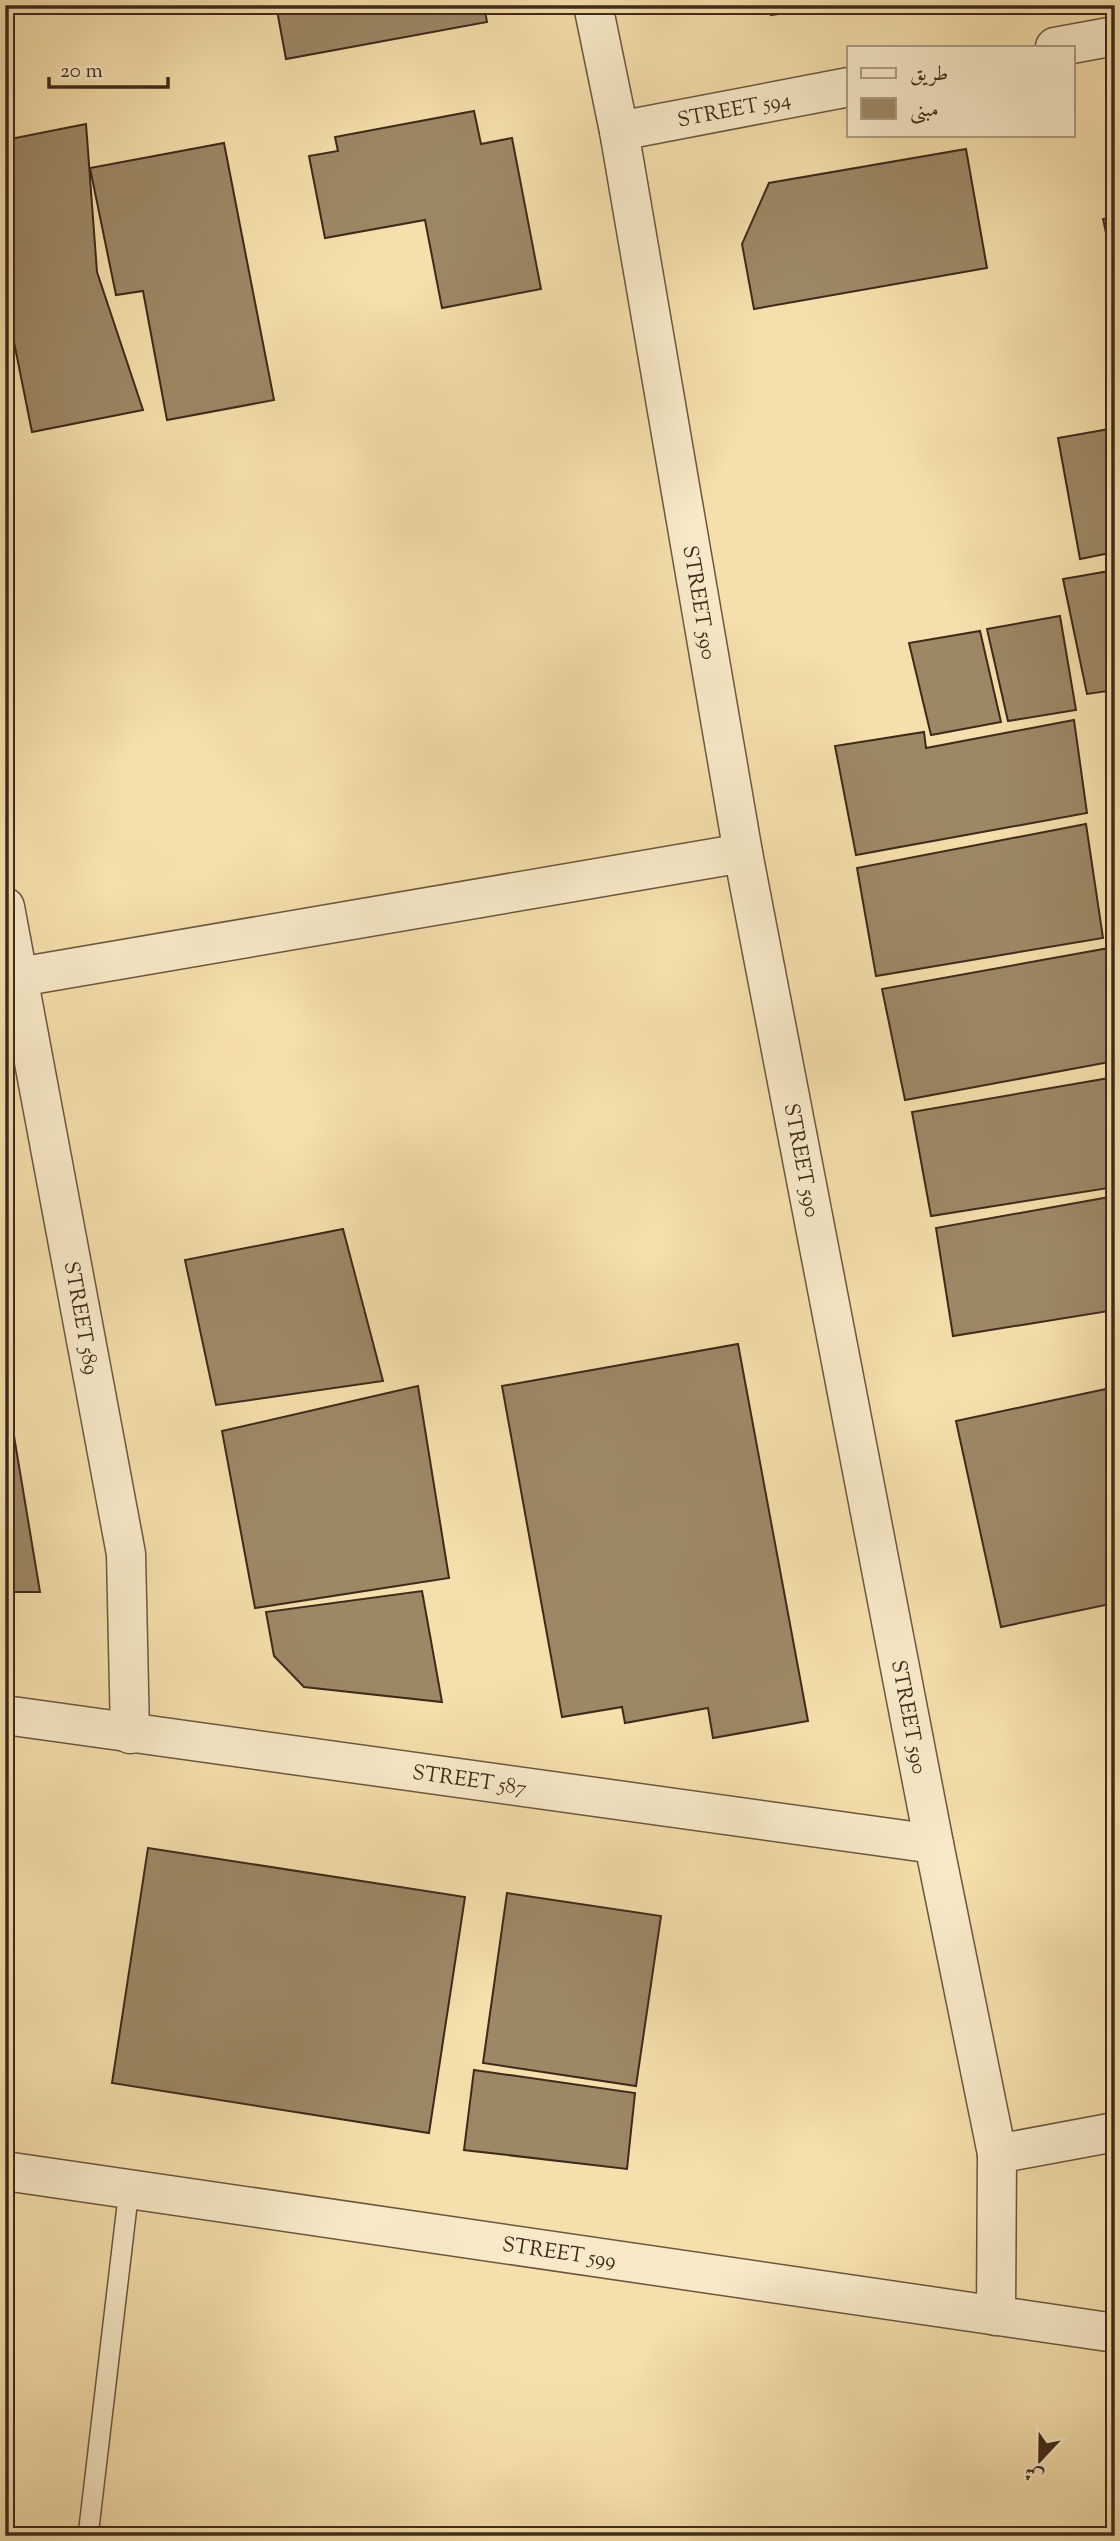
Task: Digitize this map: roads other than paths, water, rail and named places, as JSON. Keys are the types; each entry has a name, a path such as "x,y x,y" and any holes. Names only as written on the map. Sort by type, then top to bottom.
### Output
{"street":[{"name":"STREET 590","path":"593,5 619,131 743,853 934,1844 997,2154 996,2316"},
{"path":"1060,46 1115,36"},
{"name":"STREET 594","path":"619,131 847,87"},
{"path":"19,977 743,853"},
{"name":"STREET 589","path":"5,907 126,1554 130,1734"},
{"name":"STREET 587","path":"5,1715 934,1844"},
{"path":"997,2154 1115,2132"},
{"name":"STREET 599","path":"5,2171 1115,2333"}],"lane":[{"path":"88,2536 129,2189"}]}
